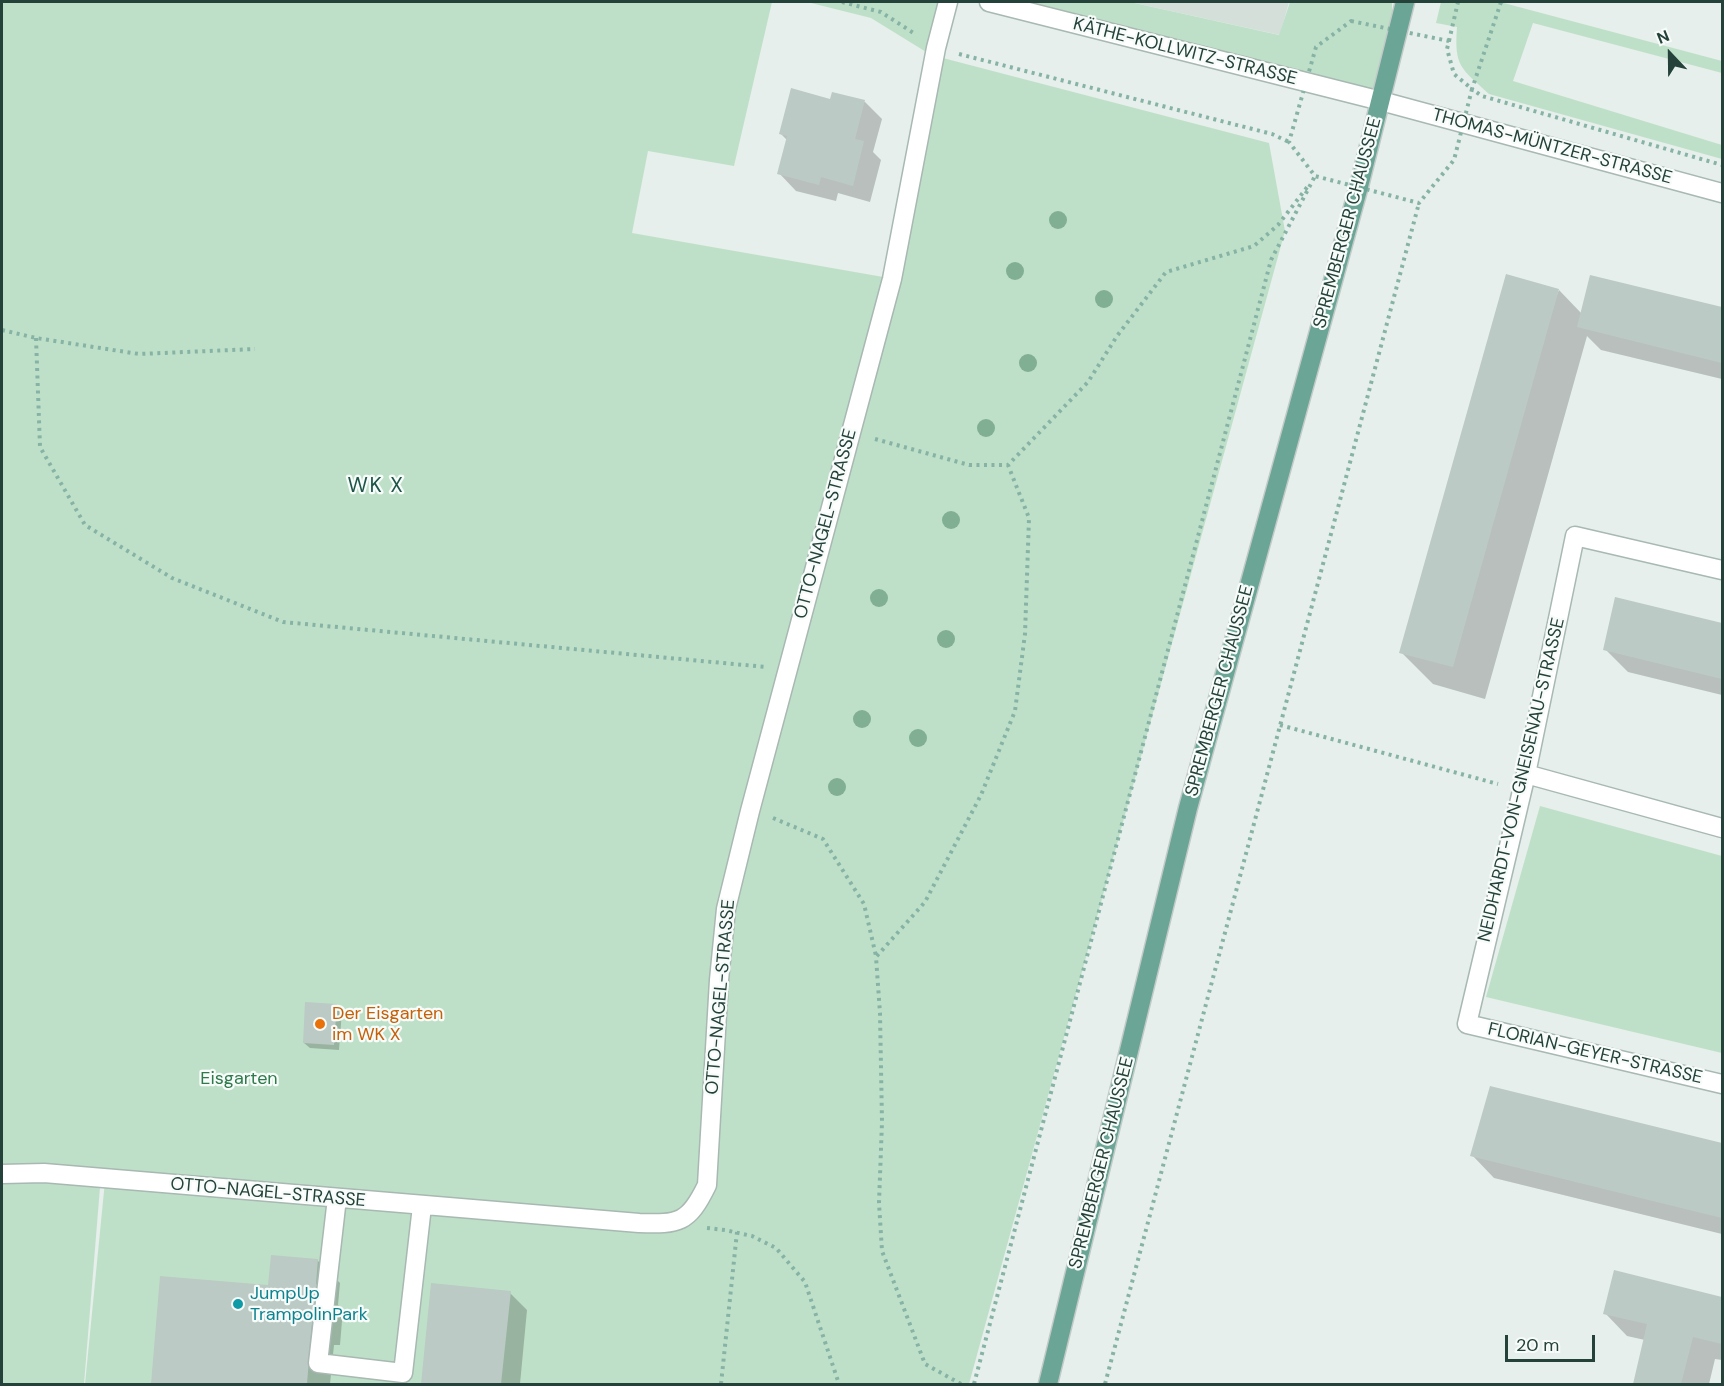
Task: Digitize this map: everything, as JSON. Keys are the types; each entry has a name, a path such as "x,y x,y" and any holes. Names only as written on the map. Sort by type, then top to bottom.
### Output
{"main road":[{"name":"SPREMBERGER CHAUSSEE","path":"1048,1384 1188,808 1359,186 1405,2"}],"street":[{"name":"OTTO-NAGEL-STRASSE","path":"2,1174 44,1173 639,1223 671,1224 686,1217 700,1201 707,1185 719,980 726,909 787,669 892,279 936,48 948,2"},
{"name":"KÄTHE-KOLLWITZ-STRASSE","path":"989,2 1381,101"},
{"name":"THOMAS-MÜNTZER-STRASSE","path":"1381,101 1722,193"},
{"name":"NEIDHARDT-VON-GNEISENAU-STRASSE","path":"1467,1024 1524,783 1575,536 1722,570"},
{"path":"1524,783 1722,828"},
{"name":"FLORIAN-GEYER-STRASSE","path":"1467,1024 1722,1084"},
{"path":"337,1198 318,1363 403,1373 422,1206"}],"path":[{"path":"842,2 881,12 936,48 1272,134 1289,141"},
{"path":"1449,41 1458,2"},
{"path":"1501,2 1472,89 1482,96 1722,165"},
{"path":"850,432 969,465 1008,465 1088,382 1117,336 1166,273 1254,246 1278,225 1316,176 1271,260 974,1384"},
{"path":"1105,1384 1419,203"},
{"path":"2,330 36,338 139,354 255,349"},
{"path":"36,338 40,447 85,525 171,578 283,622 787,669"},
{"path":"876,957 925,902 981,795 1015,711 1025,634 1029,518 1008,465"},
{"path":"1280,724 1524,783"},
{"path":"750,811 787,822 823,839 864,904 876,957 880,1013 882,1122 879,1203 882,1251 925,1364 961,1384"},
{"path":"671,1224 737,1232 752,1236 776,1248 805,1282 839,1384"},
{"path":"721,1384 737,1232"}],"shaded area":[{"path":"1130,2 1289,2 1280,35"}],"green space":[{"name":"Eisgarten","path":"2,2 772,2 734,166 648,151 632,233 889,278 722,909 707,1185 671,1223 101,1175 84,1384 2,1384"},
{"path":"807,2 945,2 931,55 871,18"},
{"path":"1003,2 1130,2 1279,35 1290,2 1392,2 1392,37 1377,97"},
{"path":"1441,2 1500,2 1722,61 1722,73 1533,23 1513,81 1722,145 1722,159 1489,94 1461,66 1457,51 1457,27 1436,23"},
{"path":"939,57 1269,143 1285,231 969,1384 85,1384 105,1181 671,1225 701,1201 730,909"},
{"path":"1540,806 1722,856 1722,1053 1486,997"}],"building":[{"path":"791,88 830,99 832,92 865,100 855,139 864,141 853,186 821,177 819,185 777,174 787,136 779,134"},
{"path":"1506,274 1559,289 1453,667 1399,653"},
{"path":"1590,275 1722,307 1722,363 1577,327"},
{"path":"1615,597 1722,623 1722,679 1603,650"},
{"name":"Der Eisgarten im WK X","path":"305,1002 337,1004 334,1045 303,1043"},
{"path":"1490,1086 1722,1143 1722,1218 1470,1156"},
{"name":"JumpUp TrampolinPark","path":"271,1255 318,1259 316,1284 321,1285 317,1323 312,1323 307,1384 151,1384 160,1276 268,1285"},
{"path":"1614,1270 1722,1297 1722,1344 1693,1337 1681,1384 1633,1384 1647,1324 1603,1314"},
{"path":"431,1283 511,1291 501,1384 421,1384"}],"place":[{"name":"Der Eisgarten im WK X","path":"320,1024"},
{"name":"JumpUp TrampolinPark","path":"238,1304"}],"district":[{"name":"WK X","path":"376,486"}]}
